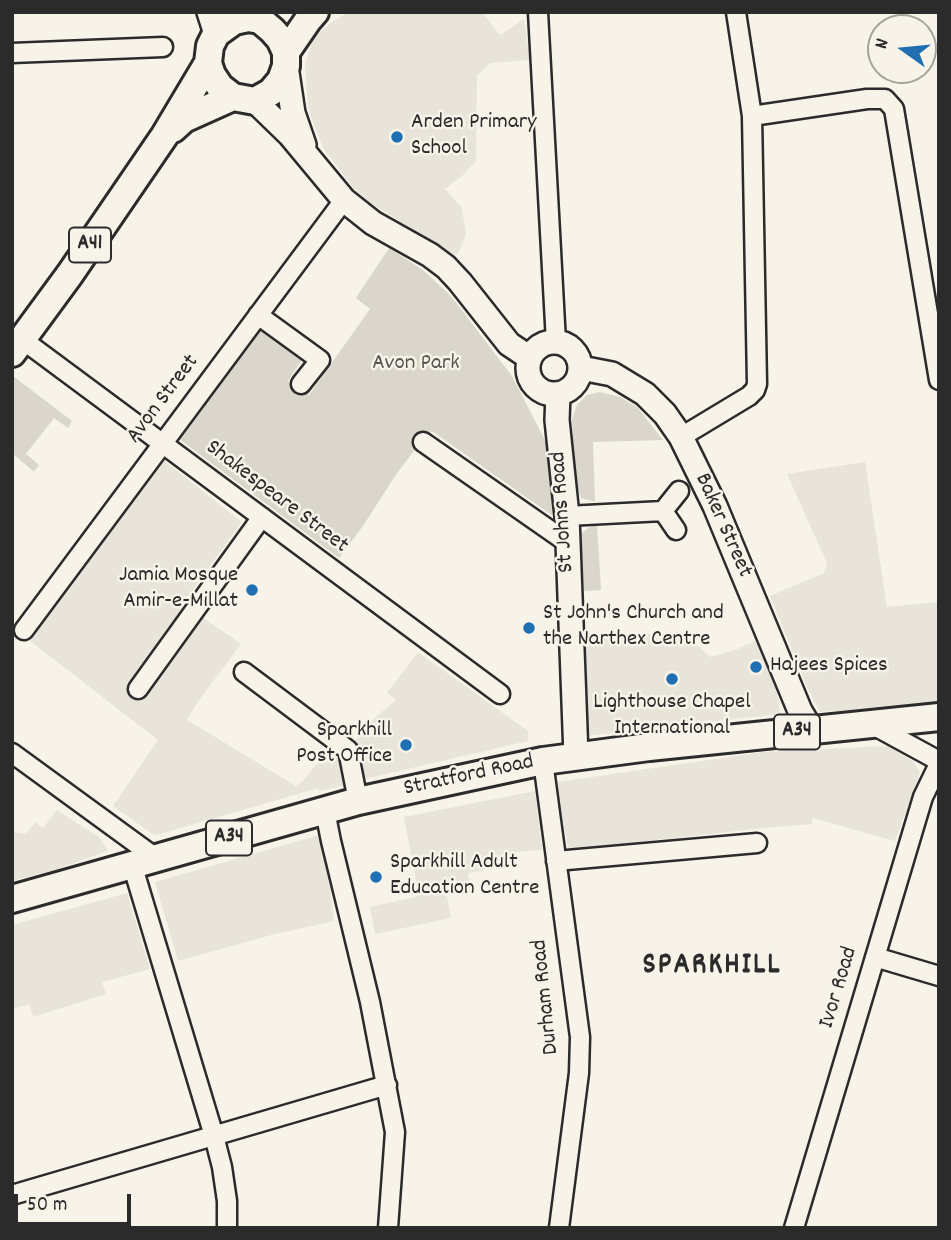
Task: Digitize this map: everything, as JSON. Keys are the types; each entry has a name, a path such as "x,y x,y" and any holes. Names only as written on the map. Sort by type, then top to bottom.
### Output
{"highway":[{"path":"286,59 281,39 254,16 213,23 208,64 212,75 220,87 244,99 271,92 281,80 286,59 315,12"},
{"name":"A41","path":"17,347 165,135 208,64"},
{"name":"A41","path":"165,135 184,119 244,99"},
{"name":"Stratford Road","path":"12,899 358,801 543,761 576,755 939,717"}],"main road":[{"path":"286,59 293,113 309,158"},
{"path":"244,99 290,135 344,200 373,223 446,267 509,344 530,358"},
{"path":"548,342 571,347 580,360 577,383 565,393 548,394 540,390 529,376 530,358 540,346 548,342"},
{"name":"Baker Street","path":"581,368 612,374 645,394 665,414 681,437 715,506 800,711 812,731"},
{"name":"St Johns Road","path":"558,394 557,420 567,516 576,755"}],"street":[{"path":"538,12 556,342"},
{"path":"681,437 749,396 757,384 752,116 736,12"},
{"path":"12,53 111,56 163,47"},
{"path":"752,116 867,99 885,99 894,109 939,380"},
{"name":"Avon Street","path":"24,630 344,200"},
{"path":"258,315 320,360 301,384"},
{"name":"Shakespeare Street","path":"17,347 162,444 500,694"},
{"path":"424,442 568,543"},
{"path":"567,516 663,511 680,491"},
{"path":"663,511 676,530"},
{"path":"138,689 262,517"},
{"path":"244,672 348,750 358,801"},
{"path":"873,725 939,762"},
{"path":"12,753 144,861 222,1167 227,1201 227,1228"},
{"name":"Durham Road","path":"543,761 580,1037 579,1073 559,1228"},
{"name":"Ivor Road","path":"794,1228 923,797 939,762"},
{"path":"325,811 370,1002 395,1132 388,1228"},
{"path":"556,861 757,843"},
{"path":"875,957 939,976"},
{"path":"12,1195 387,1085"}],"shaded area":[{"name":"Arden Primary School","path":"349,12 482,12 500,35 524,19 530,60 490,63 477,76 476,161 445,189 462,208 466,235 458,254 453,255 368,201 352,186 323,148 308,108 305,64 313,38"},
{"path":"163,460 242,522 181,606 241,644 187,720 296,786 327,751 340,760 371,721 396,700 387,693 418,652 528,731 528,741 346,785 319,791 318,788 157,835 113,806 158,740 30,641"},
{"path":"865,462 887,607 939,602 939,702 820,712 806,685 770,596 824,573 827,563 787,474"},
{"path":"683,632 710,657 756,641 776,683 780,714 584,736 580,637"},
{"path":"887,746 913,761 920,772 895,841 813,818 811,824 568,850 557,782 764,752"},
{"path":"535,791 542,850 517,852 482,860 483,871 468,873 470,885 446,891 451,918 375,934 370,907 419,896 404,817"},
{"path":"57,810 99,837 108,851 12,881 12,832 26,834 35,822 43,828"},
{"path":"319,835 334,921 178,961 155,882"},
{"path":"127,893 150,969 102,982 106,994 33,1017 29,1004 12,1009 12,925"}],"green space":[{"name":"Avon Park","path":"389,248 423,270 450,295 512,376 549,448 553,516 432,431 395,476 339,558 179,439 260,329 303,358 288,381 309,395 370,309 356,298"},
{"path":"13,376 72,421 68,428 54,418 26,454 39,465 34,472 12,453"},
{"path":"600,392 620,397 637,407 663,440 593,442 595,502 581,498 574,479 572,419 577,405 587,395"},
{"path":"597,525 601,590 584,591 581,534"}],"place":[{"name":"Arden Primary School","path":"397,137"},
{"name":"Jamia Mosque Amir-e-Millat","path":"252,590"},
{"name":"St John's Church and the Narthex Centre","path":"529,628"},
{"name":"Hajees Spices","path":"756,667"},
{"name":"Lighthouse Chapel International","path":"672,679"},
{"name":"Sparkhill Post Office","path":"406,745"},
{"name":"Sparkhill Adult Education Centre","path":"376,877"}],"district":[{"name":"SPARKHILL","path":"712,968"}]}
